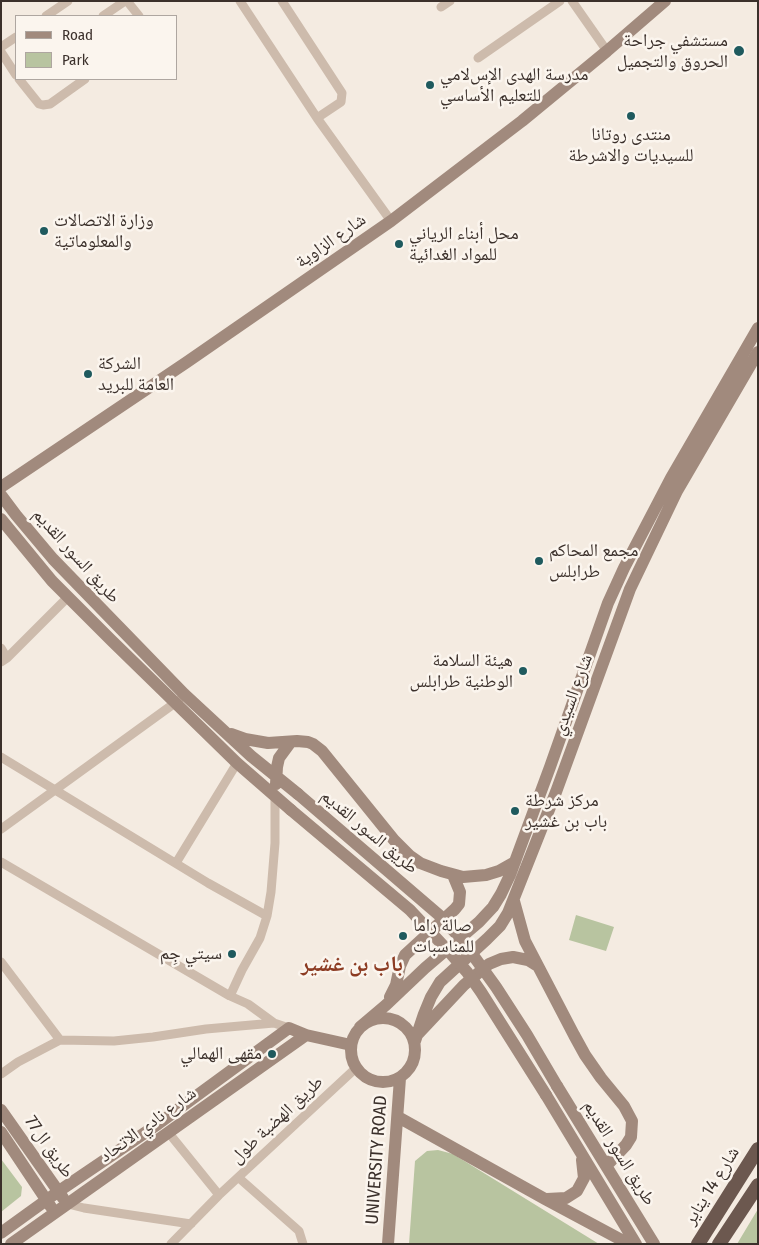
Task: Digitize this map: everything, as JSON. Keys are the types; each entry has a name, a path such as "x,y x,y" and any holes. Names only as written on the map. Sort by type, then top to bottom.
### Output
{"highway":[{"name":"شارع 14 يناير","path":"698,1244 758,1149"},
{"path":"719,1244 758,1185"}],"main road":[{"name":"شارع الزاوية","path":"1,487 187,362 391,221 522,121 665,1"},
{"name":"شارع السيدي","path":"360,1027 424,968 479,922 493,907 510,875 577,694 608,603 624,568 695,435 758,328"},
{"name":"شارع السيدي","path":"416,1037 431,997 440,982 500,926 514,901 630,589 676,491 758,352"},
{"name":"طريق السور القديم","path":"1,495 16,516 59,565 237,763 410,910 467,972 546,1096 636,1244"},
{"name":"طريق السور القديم","path":"1,520 68,597 180,699 224,731 433,910 462,940 496,987 654,1244"},
{"path":"577,694 591,698"},
{"path":"224,731 256,742 303,741 313,744 322,751 394,840 420,863 463,876 486,875 499,871 515,862"},
{"path":"275,796 279,758 290,742"},
{"path":"386,1005 396,985 400,966 405,955 456,910 459,904 460,892 453,874"},
{"path":"514,901 525,941 536,965 586,1055 601,1078 624,1106 632,1121 632,1132 626,1145 607,1165"},
{"path":"416,1037 404,1026 390,1018 379,1018 369,1021 360,1027 353,1038 351,1057 356,1068 363,1076 371,1080 381,1083 400,1078 408,1071 413,1062 416,1051 416,1037 464,985 490,964 501,959 513,957 528,960 536,965"},
{"path":"289,1028 306,1035 351,1045"},
{"name":"شارع نادي الاتحاد","path":"1,1233 289,1028"},
{"name":"شارع نادي الاتحاد","path":"12,1244 306,1035"},
{"name":"UNIVERSITY ROAD","path":"388,1244 400,1078"},
{"name":"طريق ال77","path":"1,1110 68,1204"},
{"path":"398,1118 629,1244"},
{"path":"1,1132 56,1213"},
{"path":"545,1199 566,1198 577,1191 584,1178 581,1156"}],"street":[{"path":"47,15 68,1"},
{"path":"105,15 126,1 138,15"},
{"path":"240,1 317,118 391,221"},
{"path":"282,1 342,92 341,102 317,118"},
{"path":"441,7 450,1"},
{"path":"478,58 560,1"},
{"path":"572,1 607,51"},
{"path":"1,47 15,38"},
{"path":"1,52 15,73"},
{"path":"20,80 39,104 43,106 50,104 84,80"},
{"path":"4,660 68,597"},
{"path":"1,648 4,660"},
{"path":"1,829 180,699"},
{"path":"1,757 267,916"},
{"path":"176,863 237,763"},
{"path":"230,996 260,938 267,916 275,842 275,796"},
{"path":"1,862 230,996 248,1004 274,1022 289,1028"},
{"path":"1,962 60,1040"},
{"path":"1,1074 18,1062 60,1040 114,1041 153,1038 206,1029 274,1022"},
{"name":"طريق الهضبة طول","path":"171,1244 220,1195 356,1068"},
{"path":"168,1132 220,1195"},
{"path":"239,1178 299,1231 303,1244"},
{"path":"68,1204 191,1224"}],"green space":[{"path":"576,915 614,927 606,951 569,940"},
{"path":"438,1150 453,1154 599,1244 409,1244 415,1161 427,1151"},
{"path":"1,1159 22,1187 21,1196 1,1212"},
{"path":"758,1209 758,1244 737,1244"}],"place":[{"name":"مستشفي جراحة الحروق والتجميل","path":"739,51"},
{"name":"مدرسة الهدى الإسﻻمي للتعليم الأساسي","path":"430,85"},
{"name":"منتدى روتانا للسيديات والاشرطة","path":"631,116"},
{"name":"وزارة الاتصالات والمعلوماتية","path":"44,231"},
{"name":"محل أبناء الرياني للمواد الغدائية","path":"399,244"},
{"name":"الشركة العامة للبريد","path":"88,374"},
{"name":"مجمع المحاكم طرابلس","path":"539,561"},
{"name":"هيئة السلامة الوطنية طرابلس","path":"523,671"},
{"name":"مركز شرطة باب بن غشير","path":"515,811"},
{"name":"صالة راما للمناسبات","path":"403,936"},
{"name":"سيتي جِم","path":"232,954"},
{"name":"مقهى الهمالي","path":"272,1054"}],"district":[{"name":"باب بن غشير","path":"352,965"}]}
